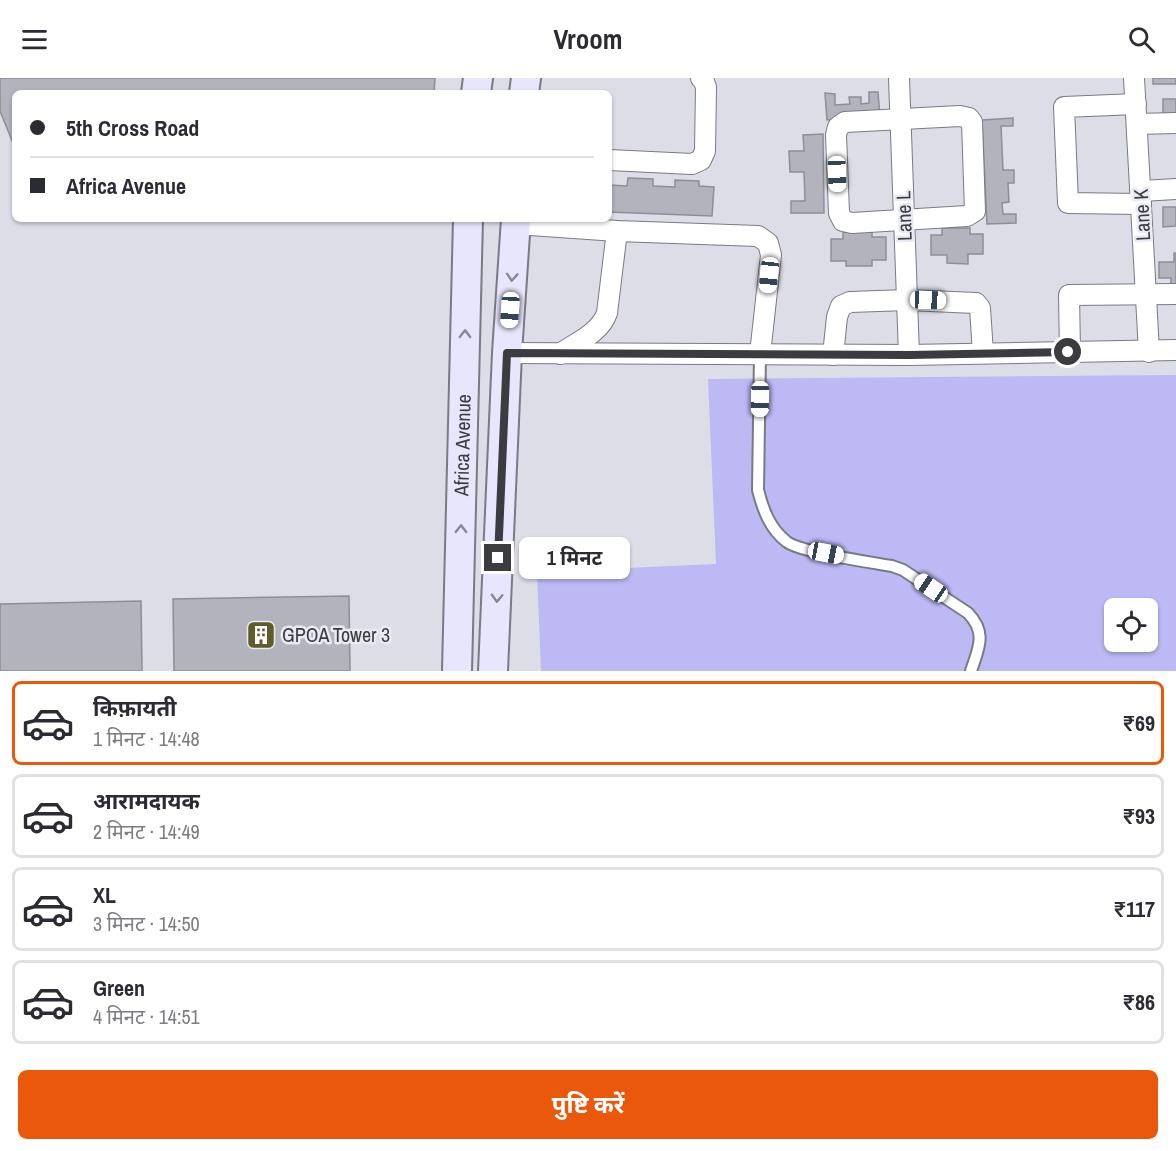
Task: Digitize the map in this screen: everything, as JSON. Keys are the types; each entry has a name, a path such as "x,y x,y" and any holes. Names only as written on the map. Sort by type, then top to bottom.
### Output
{"main road":[{"name":"Africa Avenue","path":"457,671 468,222"},
{"name":"Africa Avenue","path":"494,671 507,353 516,222"}],"street":[{"path":"612,160 692,164 701,160 705,151 706,87 704,79 701,78"},
{"name":"Lane L","path":"899,78 909,355"},
{"name":"Lane K","path":"1134,78 1149,352"},
{"path":"1176,123 1136,114 1064,107 1068,203 1141,197 1176,189"},
{"path":"960,116 969,118 972,122 975,211 967,216 904,221 852,223 843,221 838,213 836,135 838,127 845,122 900,120 960,116"},
{"path":"516,222 617,231 758,236 768,243 771,255 760,354"},
{"path":"560,354 604,322 617,231"},
{"path":"1070,352 1069,295 1176,294"},
{"path":"833,355 837,317 841,306 850,302 907,300 976,303 980,308 983,353"},
{"path":"507,353 909,355 1176,350"}],"lane":[{"path":"760,354 758,490 762,510 771,526 788,542 804,549 903,570 968,613 976,622 981,633 980,645 971,671"}],"shaded area":[{"path":"1176,375 1176,671 541,671 537,572 716,564 708,379"}],"building":[{"path":"0,78 435,78 434,90 12,90 12,141 0,111"},
{"path":"1153,78 1176,78 1176,84 1153,84"},
{"path":"869,92 878,92 880,117 827,120 825,93 835,94 835,105 850,104 849,97 861,97 861,104 869,103"},
{"path":"1163,99 1176,99 1176,119 1163,119"},
{"path":"1013,118 1013,126 1001,126 1003,170 1014,170 1014,183 1008,183 1009,202 1002,203 1003,214 1016,214 1016,223 987,224 982,120"},
{"path":"823,134 824,213 791,213 791,201 805,201 804,172 790,172 789,151 804,151 803,135"},
{"path":"628,178 653,179 653,186 675,187 675,180 699,181 699,186 714,187 712,216 612,212 612,185 627,186"},
{"path":"1163,207 1176,207 1176,226 1163,227"},
{"path":"942,228 970,228 970,234 983,234 983,254 968,254 968,264 947,263 947,255 931,255 931,235 942,235"},
{"path":"843,232 872,232 872,237 886,237 886,260 872,260 872,266 846,266 846,261 831,261 831,239 843,239"},
{"path":"1174,253 1176,253 1176,288 1171,288 1171,278 1159,278 1159,262 1174,262"},
{"name":"GPOA Tower 3","path":"349,596 350,671 174,671 173,599"},
{"path":"141,601 142,671 0,671 0,604"}],"place":[{"name":"GPOA Tower 3","path":"261,635"}],"route":[{"path":"498,558 507,353 909,355 1068,352"}]}
